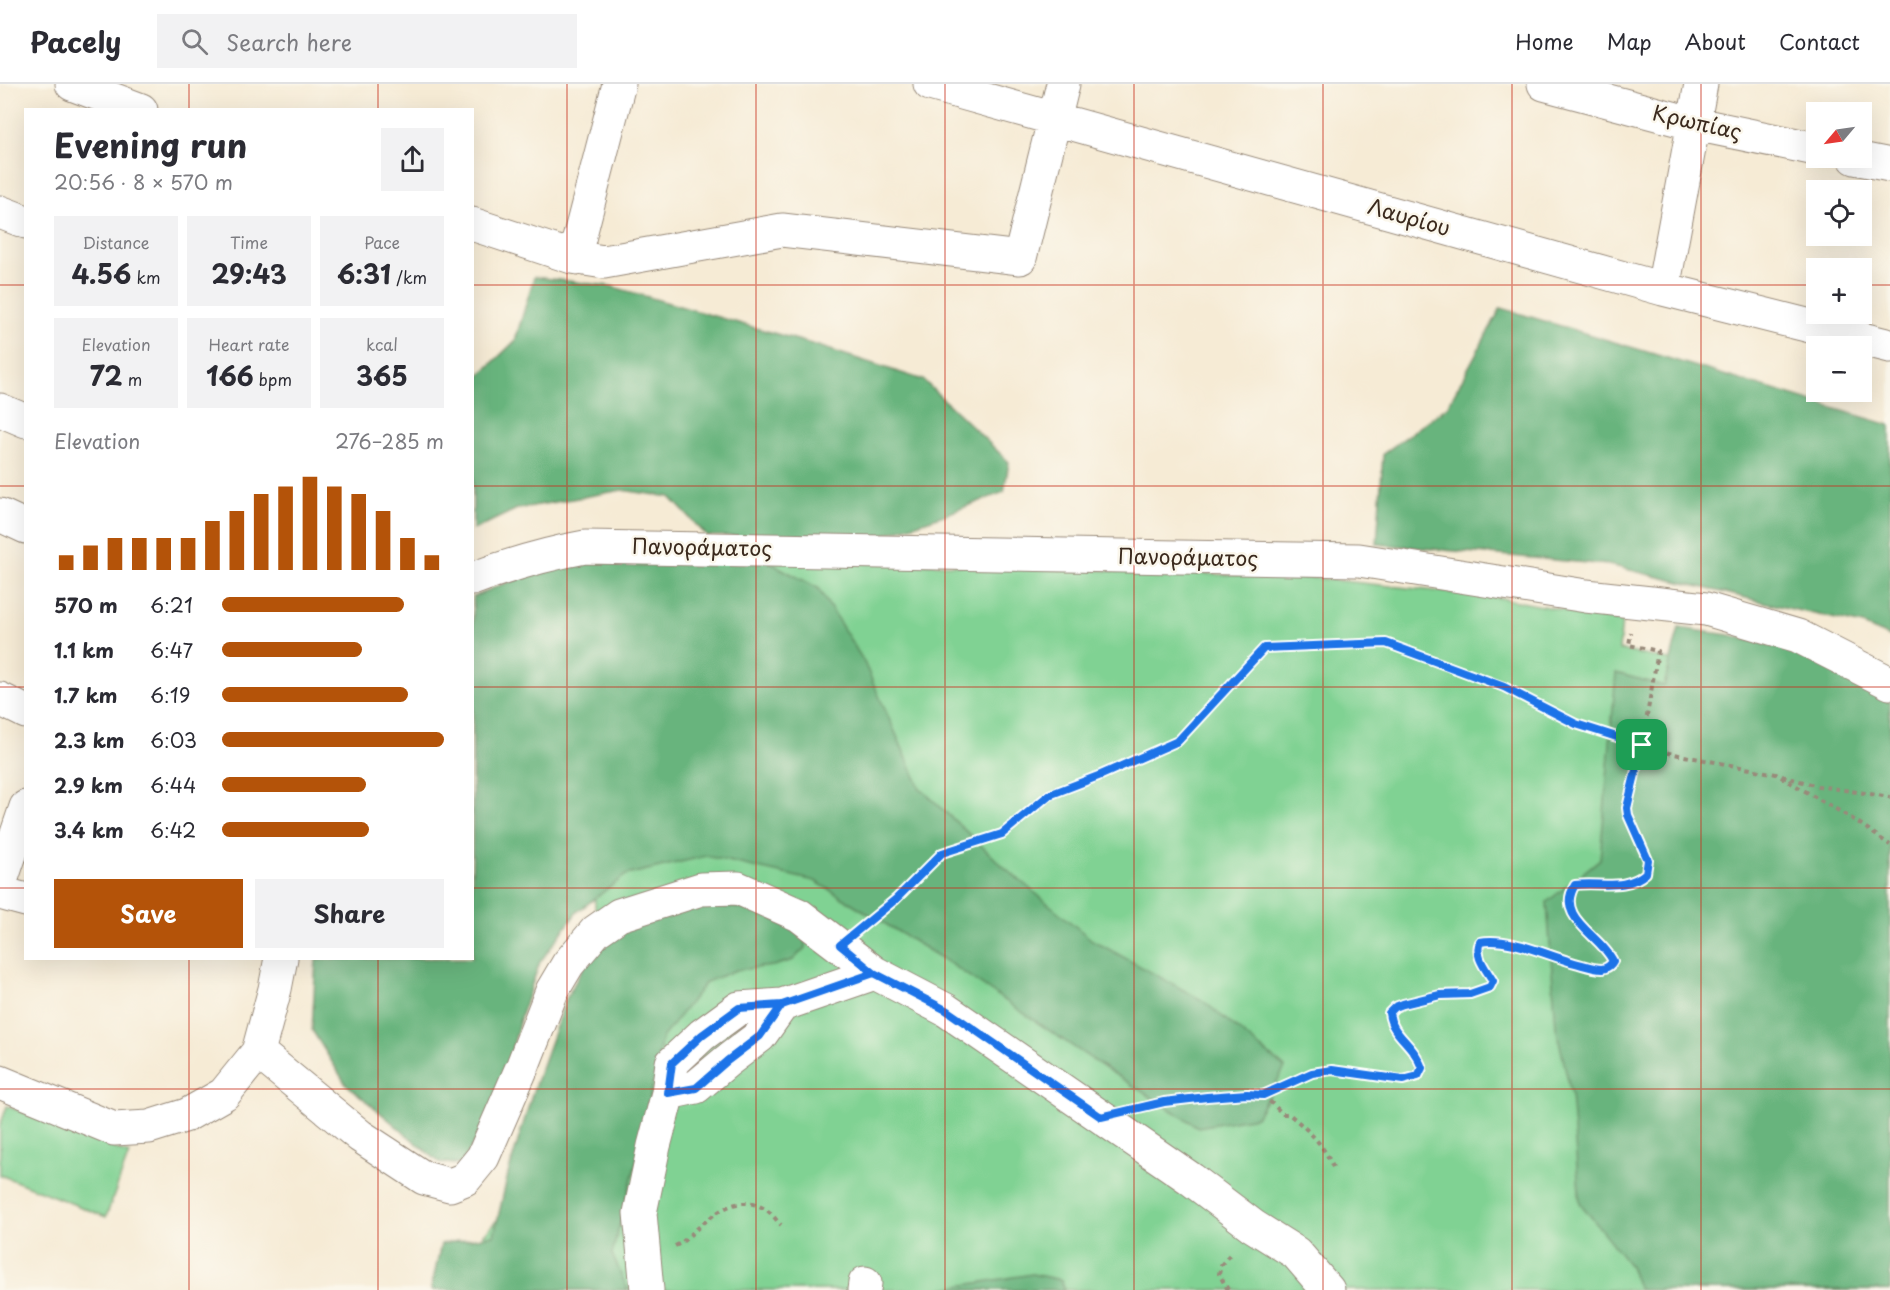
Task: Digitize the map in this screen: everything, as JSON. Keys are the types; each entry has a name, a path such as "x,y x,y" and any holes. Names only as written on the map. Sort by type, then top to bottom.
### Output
{"street":[{"path":"72,84 136,108"},
{"name":"Λαυρίου","path":"930,84 1663,289 1890,346"},
{"path":"474,225 572,257 604,262 782,230 1020,258 1063,84"},
{"name":"Κρωπίας","path":"1544,84 1695,124 1806,147"},
{"path":"1663,289 1701,84"},
{"path":"572,257 579,239 609,87"},
{"path":"1872,161 1890,165"},
{"path":"0,212 24,221"},
{"path":"0,410 24,420"},
{"path":"0,515 24,526"},
{"name":"Πανοράματος","path":"474,578 507,566 585,547 638,546 957,554 1359,560 1586,596 1706,609 1798,636 1890,683"},
{"path":"0,699 24,711"},
{"path":"0,884 24,813"},
{"path":"258,1052 360,1136 424,1178 450,1185 465,1179 483,1157 552,991 568,964 596,931 619,915 701,889 738,888 799,915 874,973 946,1010 1191,1179 1253,1226 1296,1253 1328,1290"},
{"path":"0,893 24,899"},
{"path":"0,1082 114,1129 149,1127 187,1115 224,1094 258,1052 275,989 280,960"},
{"path":"646,1288 640,1213 668,1093 672,1063 702,1035 739,1008 782,1005 874,973"}],"path":[{"path":"1101,1117 1164,1102 1237,1095 1263,1095 1312,1073 1332,1070 1403,1080 1418,1076 1422,1068 1416,1054 1398,1034 1389,1013 1395,1007 1403,1004 1440,995 1470,994 1490,987 1493,981 1477,949 1480,942 1504,942 1585,966 1603,969 1610,966 1613,961 1609,953 1574,917 1569,906 1569,895 1575,885 1587,883 1621,885 1638,880 1646,873 1648,860 1627,808 1642,745 1658,651 1629,645 1636,602"},
{"path":"840,945 896,899 942,853 1002,834 1049,795 1178,741 1264,648 1386,643 1504,687 1576,724 1642,745 1669,753 1776,774 1818,786 1890,797"},
{"path":"1776,774 1856,821 1890,845"},
{"path":"1263,1095 1317,1140 1329,1157 1334,1170"},
{"path":"643,1250 668,1249 681,1243 732,1204 747,1202 766,1209 782,1225"},
{"path":"1228,1290 1219,1274 1221,1265 1253,1226"}],"green space":[{"path":"534,277 610,286 815,345 923,380 1009,462 1004,492 874,538 707,536 670,497 622,490 517,509 474,530 474,375 479,376 515,341"},
{"path":"1501,308 1806,400 1806,402 1814,402 1890,425 1890,637 1863,625 1609,565 1377,544 1383,454 1447,407"},
{"path":"761,558 1316,578 1501,598 1622,621 1619,650 1827,692 1890,1290 447,1290 478,1241 606,1100 578,605 818,588"},
{"path":"761,558 818,588 863,660 920,788 1005,868 1092,940 1202,1000 1285,1068 1256,1117 1198,1127 1105,1068 943,959 815,881 706,856 626,875 577,912 540,962 521,1015 499,1100 461,1165 439,1162 345,1083 312,1030 316,960 474,960 474,597 500,585 567,563"},
{"path":"1679,628 1730,635 1800,653 1890,702 1890,1290 1639,1290 1630,1266 1580,1203 1571,1094 1556,1027 1547,902 1600,859 1616,673 1664,686"},
{"path":"704,905 759,910 805,937 805,948 793,960 773,966 736,970 706,982 662,1038 638,1156 612,1254 628,1290 431,1290 441,1244 494,1235 508,1174 535,1085 566,999 585,964 616,933 662,913"},
{"path":"7,1106 129,1154 106,1217 0,1175 0,1126"},
{"path":"1032,1274 1061,1280 1065,1290 934,1290"}],"route":[{"path":"1642,745 1576,724 1504,687 1386,643 1264,648 1178,741 1049,795 1002,834 942,853 896,899 840,945 874,973 782,1005 760,1036 696,1088 668,1093 672,1063 702,1035 739,1008 782,1005 828,989 874,973 946,1010 1101,1117 1164,1102 1247,1094 1263,1095 1312,1073 1332,1070 1403,1080 1418,1076 1422,1068 1416,1054 1398,1034 1389,1013 1395,1007 1403,1004 1440,995 1470,994 1490,987 1493,981 1477,949 1480,942 1504,942 1585,966 1603,969 1610,966 1613,961 1609,953 1574,917 1569,906 1569,895 1575,885 1587,883 1621,885 1638,880 1646,873 1648,860 1627,808 1642,745"}]}
